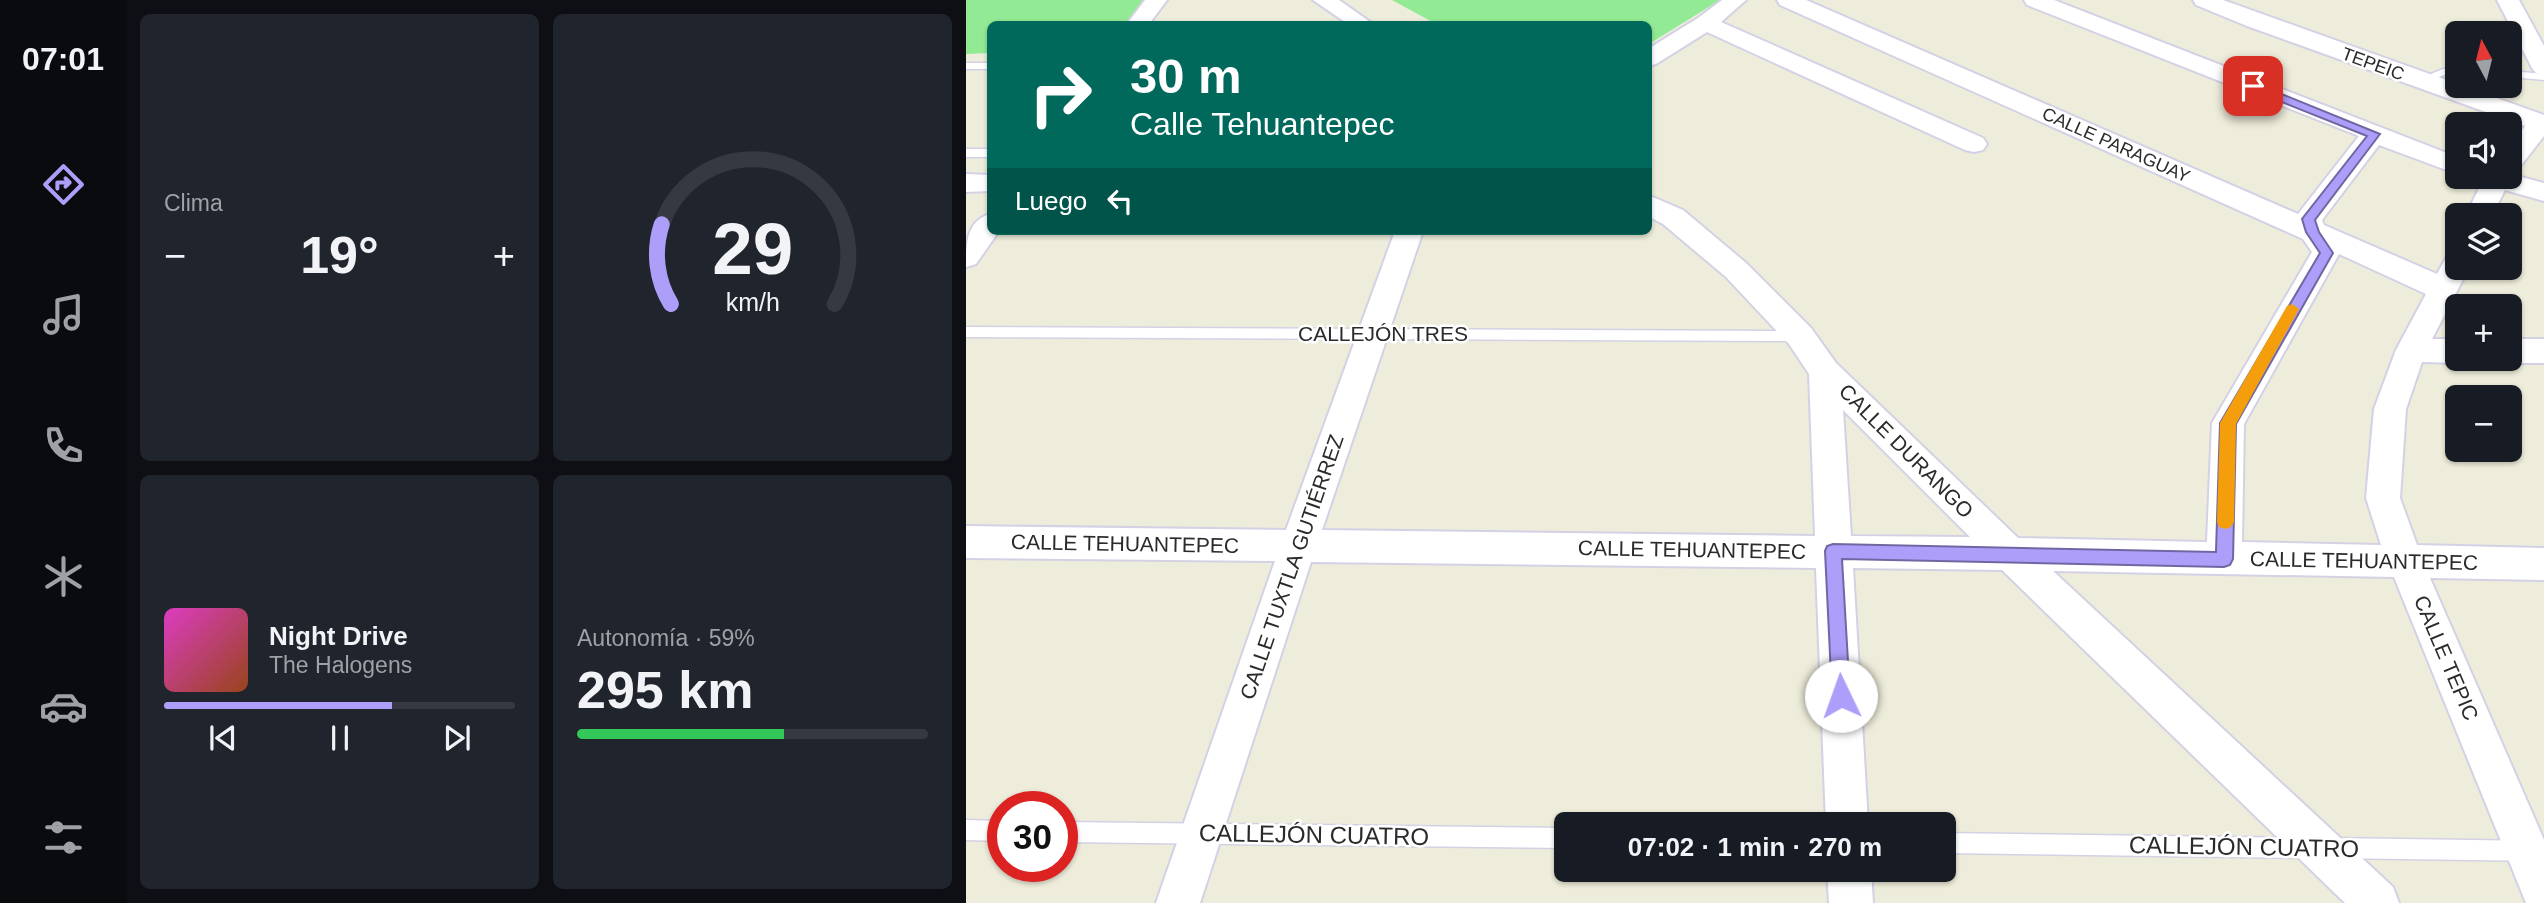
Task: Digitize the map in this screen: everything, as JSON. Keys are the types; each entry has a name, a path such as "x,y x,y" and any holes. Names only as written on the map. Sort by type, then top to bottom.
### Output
{"street":[{"path":"1140,21 1156,0"},
{"path":"1324,0 1357,21"},
{"path":"1652,57 1706,23 1735,0"},
{"name":"CALLE PARAGUAY","path":"1788,0 2313,232 2445,275"},
{"path":"2035,0 2445,161"},
{"name":"TEPEIC","path":"2204,0 2420,81 2543,123"},
{"path":"2508,0 2544,68"},
{"path":"1706,23 1974,144"},
{"path":"2522,146 2543,123"},
{"path":"2224,559 2228,423 2326,253 2308,219 2374,134"},
{"path":"966,183 987,183"},
{"path":"2522,184 2544,192"},
{"name":"CALLE DURANGO","path":"1652,206 1673,217 1736,270 1800,337 1825,372 2010,554 2377,903"},
{"path":"966,257 987,227"},
{"name":"CALLE TUXTLA GUTIÉRREZ","path":"1178,903 1298,547 1408,235"},
{"name":"CALLE TEPIC","path":"2449,280 2411,350 2390,409 2383,498 2405,561 2535,851 2544,892"},
{"path":"2411,350 2445,351"},
{"path":"2522,351 2544,351"},
{"path":"1825,372 1846,812"},
{"name":"CALLE TEHUANTEPEC","path":"966,542 1833,551 2544,564"},
{"path":"1850,882 1851,903"}],"lane":[{"path":"966,66 987,66"},
{"path":"2420,81 2445,72"},
{"path":"2522,75 2544,77"},
{"path":"966,153 987,153"},
{"name":"CALLEJÓN TRES","path":"966,332 1800,337"},
{"path":"966,830 987,831"},
{"name":"CALLEJÓN CUATRO","path":"1078,832 1554,838"},
{"name":"CALLEJÓN CUATRO","path":"1956,843 2535,851"}],"green space":[{"path":"966,0 1149,0 1130,21 987,21 987,53 966,54"},
{"path":"1392,0 1720,0 1652,42 1652,21 1430,21"}],"slow traffic":[{"path":"2225,522 2228,423 2292,309"}],"route":[{"path":"1841,696 1833,551 2224,559 2228,423 2326,253 2308,219 2374,134 2253,86"}]}
